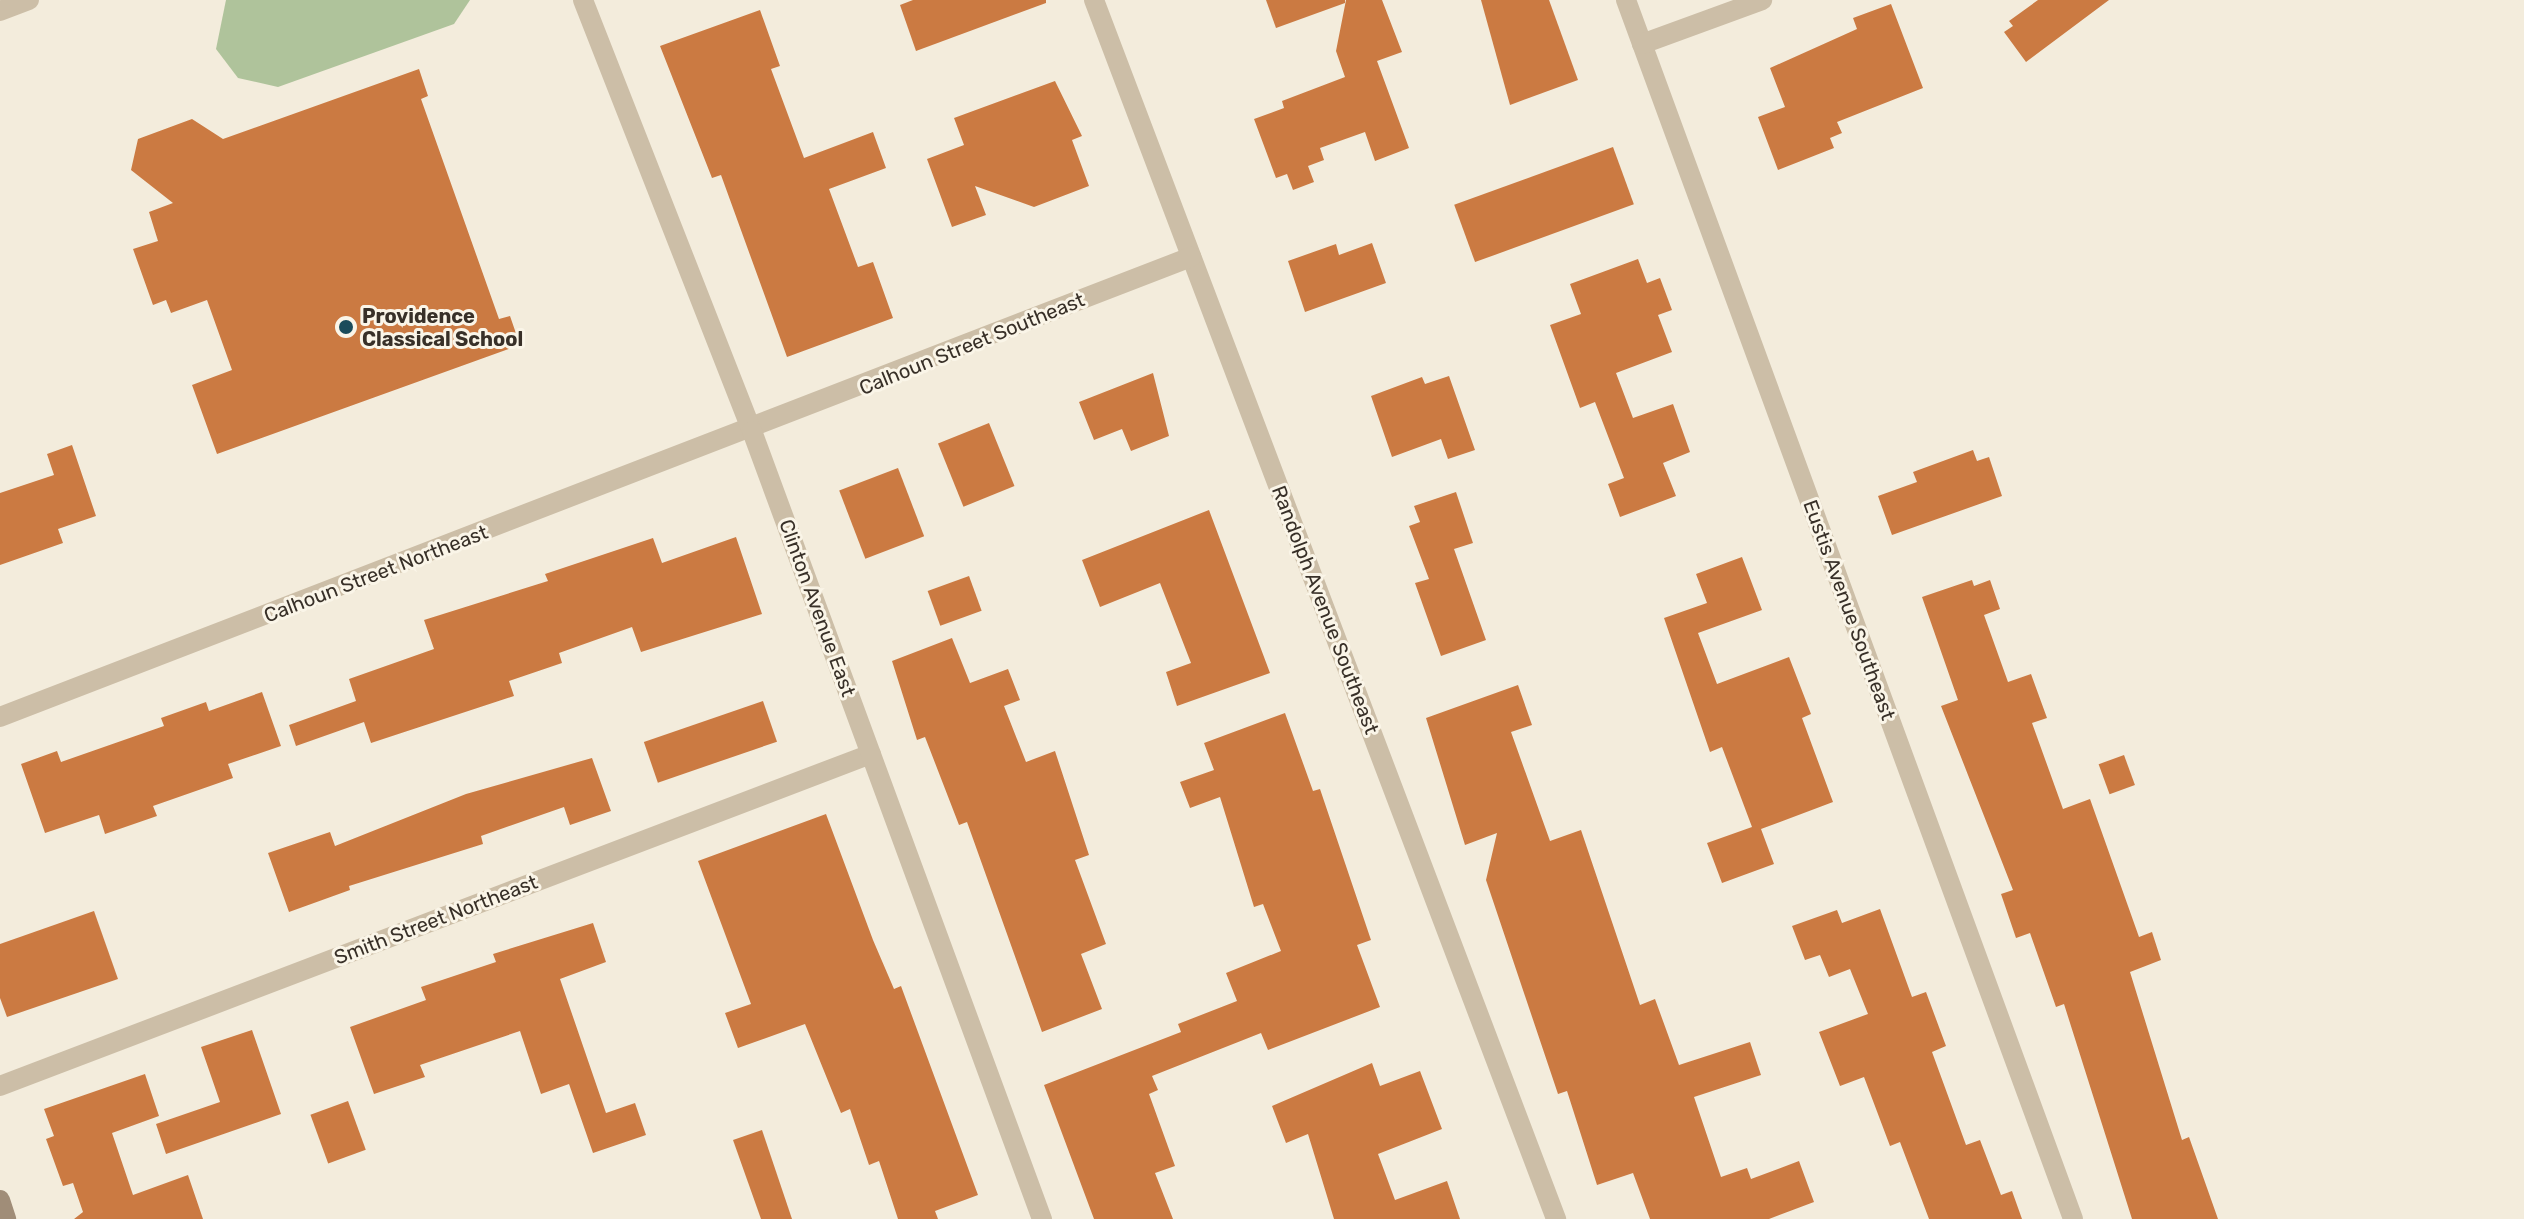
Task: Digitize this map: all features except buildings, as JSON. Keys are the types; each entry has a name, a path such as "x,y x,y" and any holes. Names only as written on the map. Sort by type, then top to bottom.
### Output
{"main road":[{"path":"0,1200 6,1219"}],"street":[{"path":"0,11 29,0"},
{"name":"Clinton Avenue East","path":"583,0 752,431 1042,1219"},
{"name":"Randolph Avenue Southeast","path":"1094,0 1556,1219"},
{"name":"Eustis Avenue Southeast","path":"1626,0 2073,1219"},
{"path":"1642,44 1762,0"},
{"name":"Calhoun Street Southeast","path":"752,431 1191,257"},
{"name":"Calhoun Street Northeast","path":"0,717 752,431"},
{"name":"Smith Street Northeast","path":"0,1086 871,754"}],"green space":[{"path":"226,0 470,0 454,24 278,87 238,78 216,49"}],"place":[{"name":"Providence Classical School","path":"346,327"}]}
